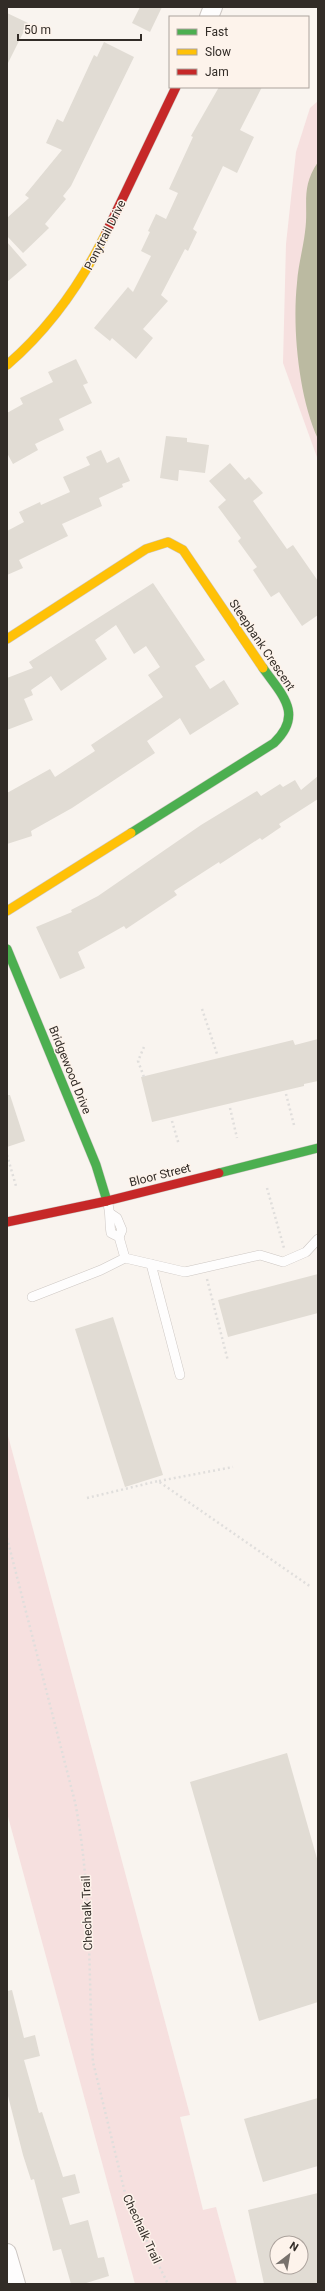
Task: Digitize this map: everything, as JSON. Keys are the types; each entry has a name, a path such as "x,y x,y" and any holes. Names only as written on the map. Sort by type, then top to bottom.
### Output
{"street":[{"name":"Ponytrail Drive","path":"7,365 23,353 51,324 76,291 107,233 176,88"},
{"name":"Steepbank Crescent","path":"7,639 146,549 168,542 184,550 282,695 289,707 290,723 284,733 274,743 7,911"},
{"name":"Bridgewood Drive","path":"7,949 96,1165 107,1201"},
{"name":"Bloor Street","path":"7,1222 107,1201 318,1148"},
{"path":"7,2253 16,2284"}],"lane":[{"path":"107,1201 111,1214 109,1220 111,1233 119,1237 126,1258"},
{"path":"32,1297 101,1270 126,1258 185,1272 260,1255 283,1262 306,1252 318,1239"},
{"path":"151,1264 180,1375"}],"path":[{"path":"202,1009 217,1054"},
{"path":"144,1048 138,1061 144,1077"},
{"path":"286,1094 294,1124"},
{"path":"230,1108 237,1138"},
{"path":"172,1121 179,1146"},
{"path":"7,1155 16,1186"},
{"path":"267,1188 287,1260"},
{"path":"204,1268 228,1361"},
{"path":"87,1498 158,1481 233,1467"},
{"path":"158,1481 311,1587"},
{"name":"Chechalk Trail","path":"7,1538 75,1802 83,1842 87,1881 93,2055 97,2083 125,2193 134,2215 168,2284"}],"shaded area":[{"path":"318,101 318,460 283,363 286,244 296,152 310,108"},
{"path":"318,162 318,439 306,404 298,363 296,342 296,301 306,222 307,188 312,171"},
{"path":"7,1432 190,2115 180,2117 203,2210 216,2207 237,2284 135,2284 7,1813"}],"building":[{"path":"140,7 162,7 150,32 132,23"},
{"path":"7,13 28,23 7,65"},
{"path":"104,42 134,57 71,186 63,196 66,199 45,224 49,228 23,253 7,236 7,218 29,198 25,195 62,150 46,143 57,119 63,122 94,55 97,57"},
{"path":"218,88 261,88 240,130 254,137 237,173 223,166 193,229 197,232 188,251 185,249 161,295 168,301 143,329 153,338 136,359 112,338 110,341 94,328 128,287 133,292 151,256 141,251 150,232 148,231 156,214 166,219 178,193 169,189 193,137 191,136"},
{"path":"7,242 27,265 7,282"},
{"path":"76,359 88,383 83,385 92,403 59,419 64,430 35,444 38,450 13,464 7,453 7,413 23,404 20,398 53,382 48,372"},
{"path":"166,436 187,438 187,442 209,445 205,473 179,470 178,481 160,478"},
{"path":"101,450 107,463 119,457 130,481 122,484 123,487 99,498 102,506 62,524 68,536 19,560 23,568 7,575 7,531 24,522 19,512 40,502 41,505 70,492 63,477 90,465 86,457"},
{"path":"230,463 245,480 249,477 263,493 253,501 287,549 293,545 318,581 318,615 302,626 279,592 271,597 253,570 257,567 238,541 241,538 218,507 226,500 209,481"},
{"path":"153,583 205,660 195,666 210,689 224,680 239,704 190,735 180,718 147,741 155,753 72,808 31,831 32,836 7,844 7,793 50,769 55,777 95,751 91,745 163,697 148,675 160,667 146,646 134,654 116,625 95,640 107,659 61,691 51,676 31,690 33,695 24,699 33,720 7,730 7,678 33,668 29,662"},
{"path":"318,776 318,799 279,824 281,827 262,840 260,838 174,891 177,895 126,929 124,926 78,952 85,968 60,979 36,927 72,912 71,910 98,896 201,825 257,791 261,796 280,784 283,787 295,780 301,790"},
{"path":"318,1039 318,1081 304,1084 304,1086 152,1122 141,1077 293,1040 295,1045"},
{"path":"7,1095 10,1095 25,1141 7,1147"},
{"path":"318,1274 318,1313 228,1337 218,1300"},
{"path":"113,1317 163,1475 125,1487 75,1329"},
{"path":"287,1753 318,1862 318,2002 259,2021 190,1782"},
{"path":"12,1990 24,2038 35,2035 40,2056 24,2060 39,2113 42,2112 63,2177 75,2174 80,2193 62,2198 70,2225 88,2220 98,2258 104,2257 109,2276 83,2284 71,2284 61,2249 53,2251 34,2179 31,2180 23,2155 7,2092 7,1991"},
{"path":"318,2098 318,2166 263,2182 244,2119"},
{"path":"318,2193 318,2284 264,2284 248,2210"}],"traffic: fast":[{"path":"131,833 274,743 283,733 288,723 289,714 287,705 283,696 263,668"},
{"path":"7,949 96,1165 107,1201"},
{"path":"219,1173 318,1148"}],"traffic: slow":[{"path":"7,365 23,351 51,320 86,270 106,233"},
{"path":"7,639 146,549 168,542 183,550 263,668"},
{"path":"7,911 131,833"}],"traffic: jam":[{"path":"106,233 176,88"},
{"path":"7,1222 107,1201 219,1173"}]}
